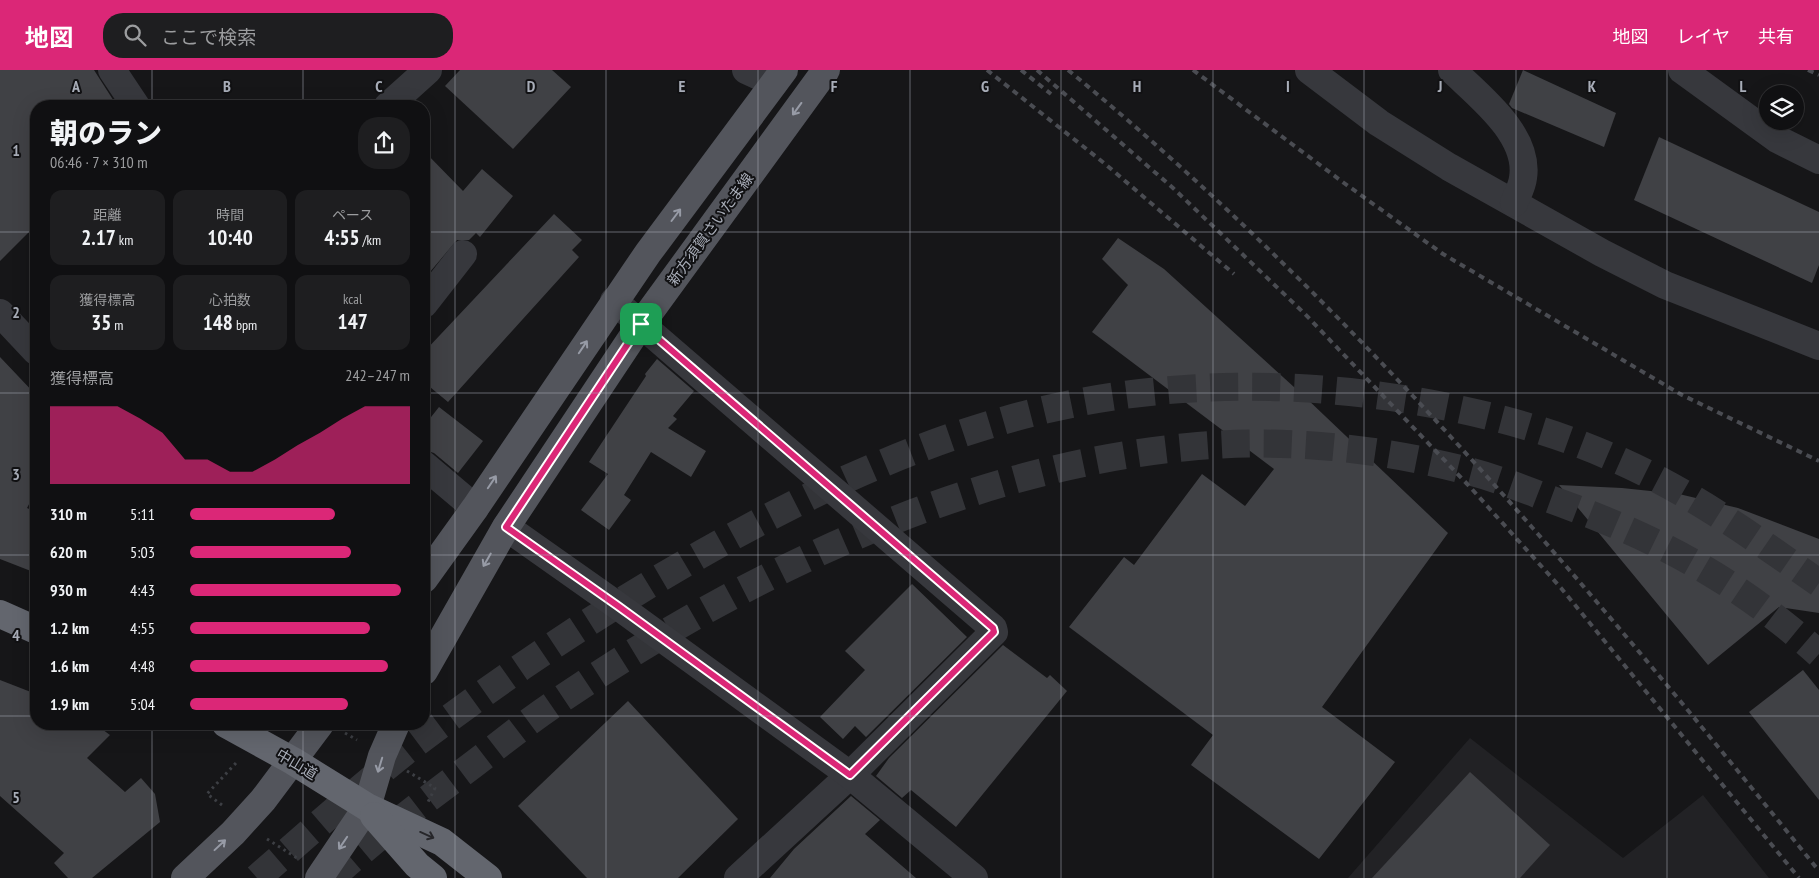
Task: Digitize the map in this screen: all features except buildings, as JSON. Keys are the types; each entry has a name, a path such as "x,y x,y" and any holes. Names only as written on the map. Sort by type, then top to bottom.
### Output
{"highway":[{"path":"0,614 30,627"},
{"name":"中山道","path":"237,730 293,761 367,807 442,842 488,878"},
{"name":"中山道","path":"367,807 418,865 433,878"}],"main road":[{"name":"新方須賀さいたま線","path":"430,660 506,527 641,324 826,70"},
{"path":"430,571 475,508 614,301 779,76"},
{"path":"185,878 233,833 293,761 316,730"},
{"path":"312,870 367,807 382,756 393,730"}],"street":[{"path":"112,70 132,100"},
{"path":"395,100 428,70"},
{"path":"746,70 779,76"},
{"path":"1309,70 1379,123 1448,167 1514,204 1665,285 1819,346"},
{"path":"1452,70 1504,121 1513,136 1522,163 1523,178 1514,204"},
{"path":"1682,70 1777,138 1819,160"},
{"path":"430,296 462,254"},
{"path":"614,301 993,628 994,632 850,775 738,878"},
{"path":"0,313 30,345"},
{"path":"430,470 475,508"},
{"path":"506,527 850,775 974,878"}],"path":[{"path":"277,846 312,870"}],"shaded area":[{"path":"1470,738 1623,858 1703,795 1769,878 1348,878"}],"tunnel":[{"path":"257,878 372,779 446,721 590,621 665,575 792,505 884,463 978,428 1076,403 1115,396 1193,388 1272,387 1351,392 1390,397 1502,419 1583,445 1637,469 1717,514 1819,583"},
{"path":"331,878 365,848 544,711 625,658 699,614 776,573 856,536 937,504 1020,478 1103,459 1222,444 1291,444 1325,446 1393,455 1471,472 1493,478 1586,513 1658,544 1724,581 1787,627 1819,654"}],"railway":[{"path":"987,70 1104,163 1234,274"},
{"path":"1021,70 1051,94"},
{"path":"1037,70 1173,188 1305,314 1470,487 1561,588 1799,878"},
{"path":"1068,70 1172,160 1273,253 1370,351 1464,451 1645,658 1819,871"},
{"path":"1193,70 1344,183 1443,254 1682,395 1819,461"},
{"path":"1808,70 1819,75"}],"route":[{"path":"641,324 659,337 993,628 994,632 850,775 506,527 641,324"}]}
